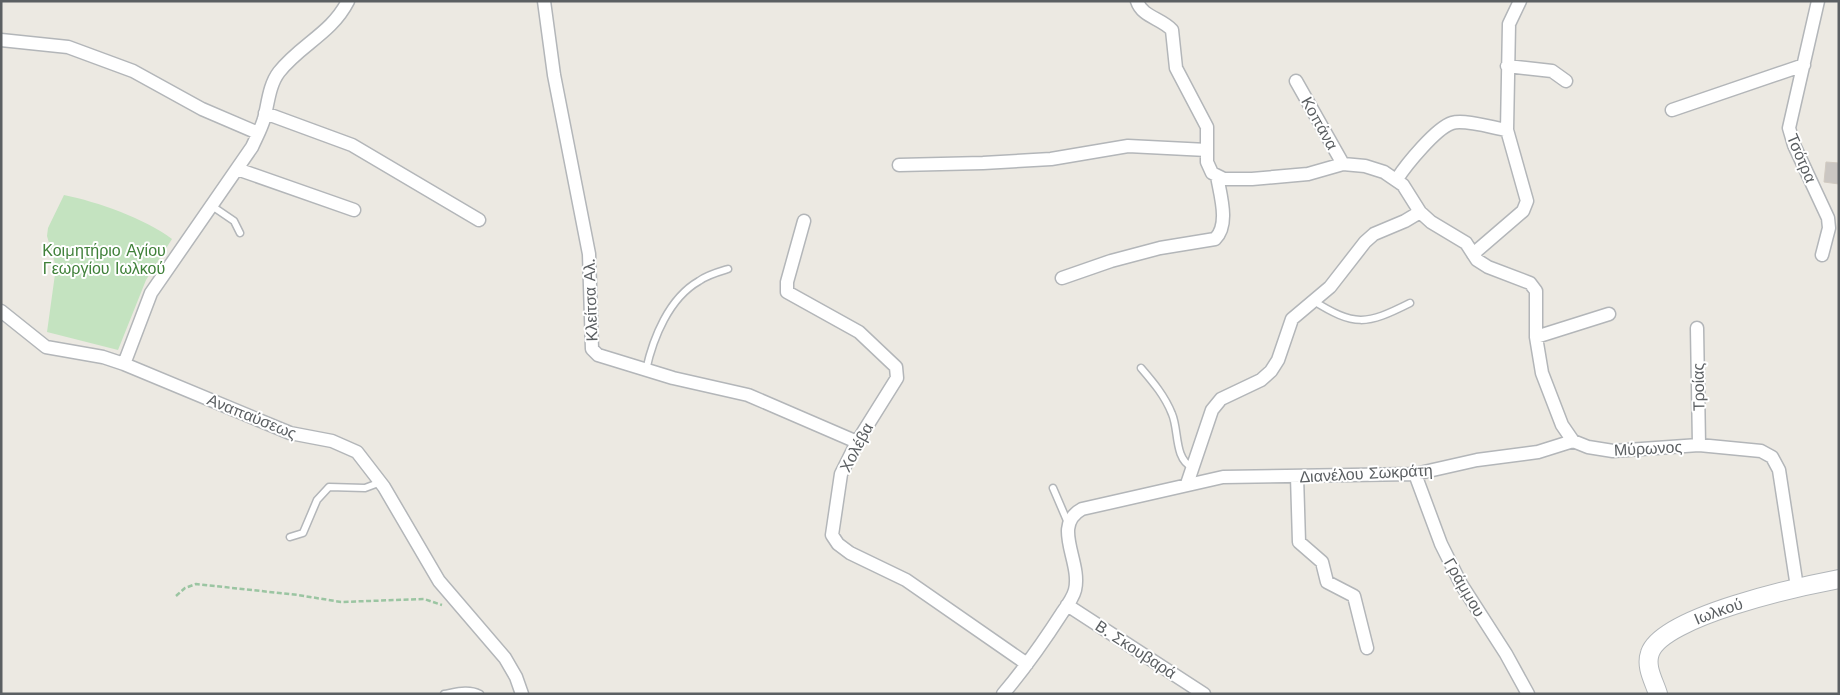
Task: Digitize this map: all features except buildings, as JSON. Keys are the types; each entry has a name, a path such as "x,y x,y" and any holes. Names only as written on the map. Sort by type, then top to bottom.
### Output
{"main road":[{"name":"Ιωλκού","path":"1658,694 1648,663 1651,650 1661,638 1702,617 1761,596 1839,579"}],"street":[{"path":"124,364 151,293 237,169 258,133 272,83 277,74 294,57 330,28 348,1"},
{"name":"Κλείτσα Αλ.","path":"544,1 554,75 589,254 592,349 598,355 646,370 748,395 858,442"},
{"path":"1137,1 1142,11 1168,25 1172,30 1176,68 1205,120 1209,169 1217,176 1231,179 1294,175 1343,164 1376,169 1397,179 1420,212 1437,227 1464,241 1473,254 1484,264 1521,278 1534,287 1539,362 1550,395 1567,434 1573,441"},
{"path":"1473,254 1523,211 1527,201 1507,130 1509,24 1520,1"},
{"name":"Τσότρα","path":"1818,1 1790,117 1790,134 1834,230 1822,255"},
{"path":"1,40 68,47 133,71 202,109 258,133"},
{"path":"1672,110 1804,65"},
{"path":"1507,66 1552,71 1566,81"},
{"name":"Κοπάνα","path":"1296,81 1343,164"},
{"path":"265,113 352,145 479,220"},
{"path":"1397,179 1412,158 1452,123 1507,130"},
{"path":"899,164 983,163 1051,158 1128,146 1207,150"},
{"path":"237,169 354,210"},
{"path":"1062,278 1111,261 1160,248 1215,239 1221,232 1222,223 1217,176"},
{"path":"1187,484 1214,406 1221,399 1261,380 1271,371 1292,319 1312,300 1330,287 1374,234 1405,221 1420,212"},
{"name":"Χολέβα","path":"804,221 787,282 787,292 852,326 898,369 897,378 858,442 839,481 831,530 834,540 850,553 906,580 1027,664"},
{"name":"Αναπαύσεως","path":"1,311 46,347 103,357 290,433 347,446 364,460 381,482 427,563 457,603 505,658 516,677 522,694"},
{"path":"1536,337 1609,314"},
{"name":"Τροίας","path":"1697,328 1699,446"},
{"name":"Μύρωνος","path":"1573,441 1588,447 1623,451 1699,446 1761,451 1776,460 1797,587"},
{"name":"Διανέλου Σωκράτη","path":"1068,523 1070,518 1082,509 1187,484 1237,476 1415,474 1477,460 1538,452 1573,441"},
{"name":"Γράμμου","path":"1415,474 1441,544 1461,584 1506,654 1528,694"},
{"path":"1297,476 1299,542 1322,562 1326,582 1354,596 1367,648"},
{"path":"1003,694 1027,664 1075,591 1077,575 1069,539 1068,523"},
{"name":"Β. Σκουβαρά","path":"1067,604 1204,694"}],"lane":[{"path":"212,206 234,221 240,233"},
{"path":"646,370 656,337 668,314 682,295 698,281 728,269"},
{"path":"1312,300 1341,317 1366,320 1380,318 1410,303"},
{"path":"1141,368 1167,401 1175,424 1180,454 1187,464 1192,467"},
{"path":"290,537 303,533 316,500 329,487 365,488 381,482"},
{"path":"1053,488 1068,523"},
{"path":"444,694 474,691 480,694"}],"path":[{"path":"176,596 185,588 196,584 298,595 341,602 424,599 446,607"}],"green space":[{"name":"Κοιμητήριο Αγίου Γεωργίου Ιωλκού","path":"64,195 120,212 148,224 172,239 146,280 118,350 47,332 56,267 47,236 48,228"}]}
